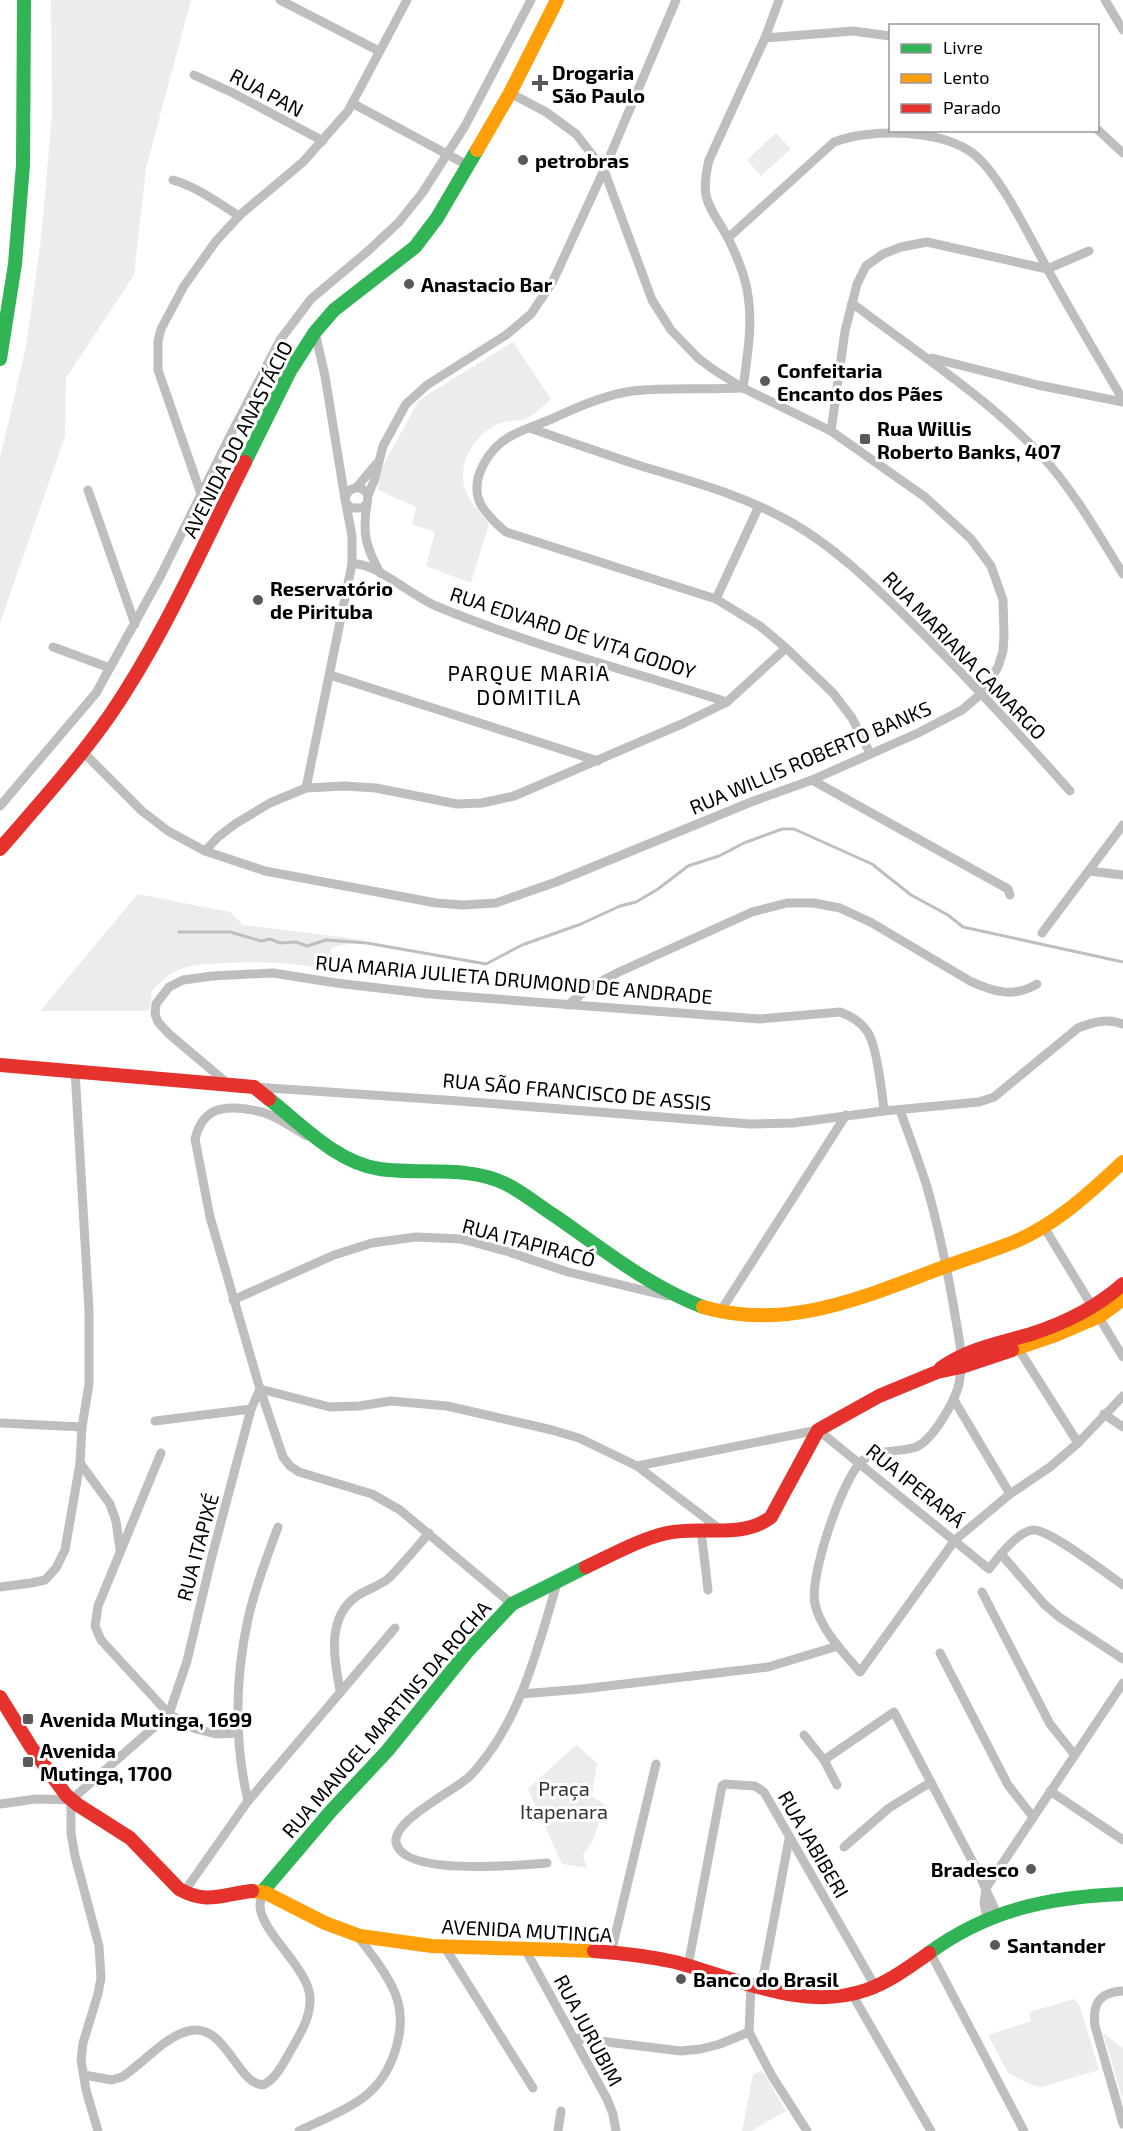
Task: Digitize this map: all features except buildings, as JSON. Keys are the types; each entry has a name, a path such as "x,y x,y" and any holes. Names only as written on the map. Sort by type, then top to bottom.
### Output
{"main road":[{"path":"0,359 15,264 23,165 24,0"},
{"name":"AVENIDA DO ANASTÁCIO","path":"0,849 83,752 111,713 156,639 290,371 315,332 334,310 415,247 437,218 510,93 557,0"},
{"name":"RUA SÃO FRANCISCO DE ASSIS","path":"0,1065 254,1087"},
{"path":"254,1087 330,1148 356,1163 379,1169 482,1174 507,1184 640,1276 681,1299 720,1312 757,1318 817,1310 946,1266 1044,1227 1081,1200 1123,1162"},
{"path":"1097,1311 1123,1284"},
{"path":"819,1430 879,1396 1014,1343 1053,1336 1123,1299"},
{"name":"RUA MANOEL MARTINS DA ROCHA","path":"262,1892 331,1811 388,1750 466,1653 512,1604 558,1580 670,1531 749,1528 767,1522 819,1430"},
{"path":"0,1697 25,1740 71,1800 115,1825 184,1892 200,1898 210,1898 262,1892"},
{"name":"AVENIDA MUTINGA","path":"262,1892 327,1925 357,1935 444,1946 611,1953 650,1957 756,1987 810,1997 852,1994 875,1986 911,1966 957,1934 992,1916 1054,1900 1123,1894"}],"street":[{"path":"280,0 379,51"},
{"path":"201,494 158,370 158,341 168,313 216,241 239,216 303,162 348,111 406,0"},
{"name":"AVENIDA DO ANASTÁCIO","path":"0,806 96,693 135,624 231,434 286,332 311,299 399,222 423,192 465,126 531,0"},
{"path":"379,459 346,494 346,501 351,508 357,510 362,508 367,500 383,446 406,404 427,385 506,335 531,314 543,298 553,282 604,170 676,0"},
{"path":"779,0 765,38 712,153 705,175 708,206 729,238 744,275 750,307 749,348 743,388 663,389 630,392 592,401 510,436 485,462 477,480 480,503 492,521 506,532 716,599 760,626 833,693 852,718 870,753"},
{"path":"1106,0 1123,30"},
{"path":"765,38 853,31 889,36"},
{"name":"RUA PAN","path":"194,75 323,141"},
{"name":"RUA WILLIS ROBERTO BANKS","path":"83,752 141,811 168,831 205,851 265,871 463,906 496,903 556,882 751,802 812,780 943,720 962,710 982,693 998,667 1003,651 1003,600 991,566 971,539 925,497 831,431 743,388 698,358 671,330 652,300 604,170 576,134 546,111 510,93"},
{"path":"352,104 469,166"},
{"path":"1099,131 1123,153"},
{"path":"729,238 834,142 865,134 903,134 952,143 976,156 1007,197 1123,401"},
{"path":"173,180 208,196 239,216"},
{"path":"831,431 844,331 857,284 866,266 883,254 901,247 927,242 1047,269 1089,251"},
{"path":"852,303 996,412 1041,455 1080,507 1123,574"},
{"path":"306,788 353,551 324,368 315,332"},
{"path":"926,357 1038,385 1123,401"},
{"name":"RUA MARIANA CAMARGO","path":"530,428 727,492 795,525 827,547 867,580 936,646 982,693 1070,791"},
{"path":"340,466 355,487 361,488 367,500 364,537 380,573"},
{"path":"88,490 135,624"},
{"path":"716,599 759,506"},
{"path":"353,551 364,537"},
{"name":"RUA EDVARD DE VITA GODOY","path":"352,564 365,564 417,597 490,627 727,702"},
{"path":"53,647 110,668"},
{"path":"205,851 235,824 270,803 306,788 344,786 376,788 457,804 482,803 514,796 598,761 727,702 786,648"},
{"path":"330,675 598,761"},
{"path":"812,780 1008,889 1010,895"},
{"path":"1042,933 1123,825"},
{"path":"1089,871 1123,875"},
{"path":"568,1005 590,987 619,972 752,912 787,903 814,903 840,908 872,923 985,988 1003,993 1014,993 1037,984"},
{"name":"RUA MARIA JULIETA DRUMOND DE ANDRADE","path":"229,1085 158,1022 154,1014 156,1004 169,987 183,980 212,976 273,973 418,992 760,1019 840,1012 853,1017 869,1034 884,1111"},
{"name":"RUA SÃO FRANCISCO DE ASSIS","path":"254,1087 750,1124 793,1123 846,1115 978,1102 994,1097 1010,1086 1078,1028 1091,1022 1102,1021 1123,1024"},
{"path":"0,1587 45,1580 56,1568 65,1550 80,1463 88,1384 88,1311 75,1070"},
{"path":"330,1148 264,1113 230,1107 215,1109 198,1129 195,1139 210,1217 260,1389 283,1457 299,1472 372,1494 400,1510 512,1604"},
{"path":"900,1110 927,1187 946,1266 961,1362 959,1385 954,1400 928,1438 915,1447 870,1456 860,1462 828,1529 813,1592 819,1616 838,1646 860,1672 955,1540 1010,1494 1050,1467 1078,1443 1123,1396"},
{"path":"720,1312 846,1115"},
{"path":"1044,1227 1123,1357"},
{"name":"RUA ITAPIRACÓ","path":"233,1300 334,1256 372,1243 417,1237 461,1239 510,1252 568,1272 681,1299"},
{"path":"1014,1343 1078,1443"},
{"path":"260,1389 330,1407 359,1406 391,1401 447,1406 579,1438 637,1466 721,1530"},
{"name":"RUA ITAPIXÉ","path":"170,1714 187,1661 251,1409 260,1389"},
{"path":"954,1400 1010,1494"},
{"path":"155,1421 251,1409"},
{"path":"1104,1414 1123,1427"},
{"path":"0,1423 82,1427"},
{"path":"637,1466 819,1430"},
{"name":"RUA IPERARÁ","path":"819,1430 989,1569 1001,1554"},
{"path":"161,1453 98,1606 95,1626 110,1652 170,1714 196,1730 216,1734 238,1733"},
{"path":"80,1463 110,1504 116,1521 120,1551"},
{"path":"248,1801 239,1757 238,1733 243,1648 262,1572 278,1527"},
{"path":"701,1530 708,1590"},
{"path":"1123,1585 1040,1530 1027,1532 1001,1554 1051,1611 1123,1659"},
{"path":"340,1690 334,1648 338,1621 343,1610 355,1597 388,1578 429,1533"},
{"path":"547,1863 469,1867 429,1863 404,1854 398,1848 396,1841 400,1830 419,1811 466,1780 492,1748 520,1694 558,1580"},
{"path":"982,1592 1050,1724 1074,1754"},
{"path":"184,1892 248,1801 394,1628"},
{"path":"520,1694 768,1667 838,1646"},
{"path":"940,1653 1008,1785 1033,1817"},
{"path":"992,1916 984,1903 986,1888 1123,1683"},
{"path":"824,1760 894,1712 986,1888"},
{"path":"0,1804 36,1798 71,1800 170,1714"},
{"path":"804,1735 824,1760 837,1785"},
{"path":"611,1953 656,1764"},
{"path":"844,1847 889,1808 931,1782"},
{"name":"RUA JABIBERI","path":"688,1966 722,1788 725,1785 759,1787 875,1986"},
{"path":"1050,1791 1123,1840"},
{"path":"71,1800 71,1833 75,1856 99,1946 100,1978 83,2043 81,2060 98,2131"},
{"path":"789,1839 756,1987 749,2032 772,2076 807,2131"},
{"path":"84,2075 112,2080 122,2077 172,2038 182,2032 192,2030 212,2036 221,2043 246,2076 254,2082 263,2085 272,2079 284,2064 304,2027 310,2000 309,1991 300,1973 265,1921 260,1906 262,1892"},
{"path":"299,2131 362,2099 386,2073 395,2052 400,2012 396,1994 382,1969 357,1935"},
{"path":"444,1946 532,2088"},
{"name":"RUA JURUBIM","path":"525,1949 607,2099 616,2131"},
{"path":"930,1952 1024,2131"},
{"path":"1123,1991 1110,1992 1096,2005 1093,2013 1123,2124"},
{"path":"852,1994 931,2131"},
{"path":"574,2038 681,2050 701,2049 720,2044 749,2032"},
{"path":"558,2131 561,2111"}],"green space":[{"path":"51,0 191,0 146,168 134,275 66,378 65,436 0,623 0,458 26,347 41,239 52,115"},
{"path":"776,133 791,149 761,176 747,160"},
{"path":"513,342 551,399 529,417 498,424 489,429 475,443 466,460 463,470 465,489 472,503 489,524 471,583 426,566 435,532 412,524 416,507 378,490 379,473 419,400"},
{"path":"138,894 230,912 243,925 365,940 331,948 330,969 251,962 186,967 169,975 152,991 150,1009 146,1011 40,1011"},
{"name":"Praça Itapenara","path":"576,1745 597,1763 592,1796 605,1805 593,1840 583,1855 587,1868 562,1864 528,1789"},
{"path":"1074,1999 1080,2006 1099,2070 1041,2087 1029,2084 1008,2073 988,2035 1031,2021 1029,2012"},
{"path":"1103,2033 1123,2048 1123,2101"},
{"path":"762,2070 786,2111 751,2131 742,2131 753,2074"}],"waterway":[{"path":"179,932 230,932 261,941 270,939 280,943 296,942 307,946 326,940 367,943 486,964 522,945 581,924 620,906 636,902 658,889 688,866 719,856 744,843 782,829 794,829 872,864 911,895 948,915 963,927 1123,962"}],"traffic: fast":[{"path":"0,359 15,264 23,165 24,0"},
{"path":"245,462 290,371 315,332 334,310 415,247 437,218 477,150"},
{"path":"269,1099 335,1151 364,1165 396,1171 476,1174 506,1184 645,1278 703,1307"},
{"path":"262,1892 331,1811 388,1750 466,1653 512,1604 586,1567"},
{"path":"929,1953 974,1926 1021,1908 1070,1898 1123,1894"}],"traffic: slow":[{"path":"477,150 510,93 557,0"},
{"path":"703,1307 732,1313 789,1314 817,1309 873,1293 1030,1235 1072,1207 1123,1162"},
{"path":"1012,1350 1100,1316 1123,1299"},
{"path":"252,1891 266,1893 325,1923 360,1936 432,1946 594,1951"}],"traffic: jam":[{"path":"0,849 84,750 130,685 165,623 245,462"},
{"path":"0,1065 254,1087 269,1099"},
{"path":"941,1368 973,1351 1031,1334 1068,1320 1102,1300 1123,1284"},
{"path":"586,1567 636,1543 667,1533 734,1530 759,1524 771,1517 818,1430 879,1396 937,1372 961,1367 1012,1350"},
{"path":"0,1697 31,1747 66,1795 130,1838 179,1889 189,1894 207,1897 252,1891"},
{"path":"594,1951 675,1962 770,1990 818,1997 842,1996 874,1987 899,1974 929,1953"}],"place":[{"name":"Drogaria São Paulo","path":"540,83"},
{"name":"petrobras","path":"523,160"},
{"name":"Anastacio Bar","path":"409,284"},
{"name":"Confeitaria Encanto dos Pães","path":"765,381"},
{"name":"Rua Willis Roberto Banks, 407","path":"865,439"},
{"name":"Reservatório de Pirituba","path":"258,600"},
{"name":"Avenida Mutinga, 1699","path":"28,1719"},
{"name":"Avenida Mutinga, 1700","path":"28,1762"},
{"name":"Bradesco","path":"1031,1869"},
{"name":"Santander","path":"995,1945"},
{"name":"Banco do Brasil","path":"681,1979"}],"district":[{"name":"PARQUE MARIA DOMITILA","path":"529,684"}]}
